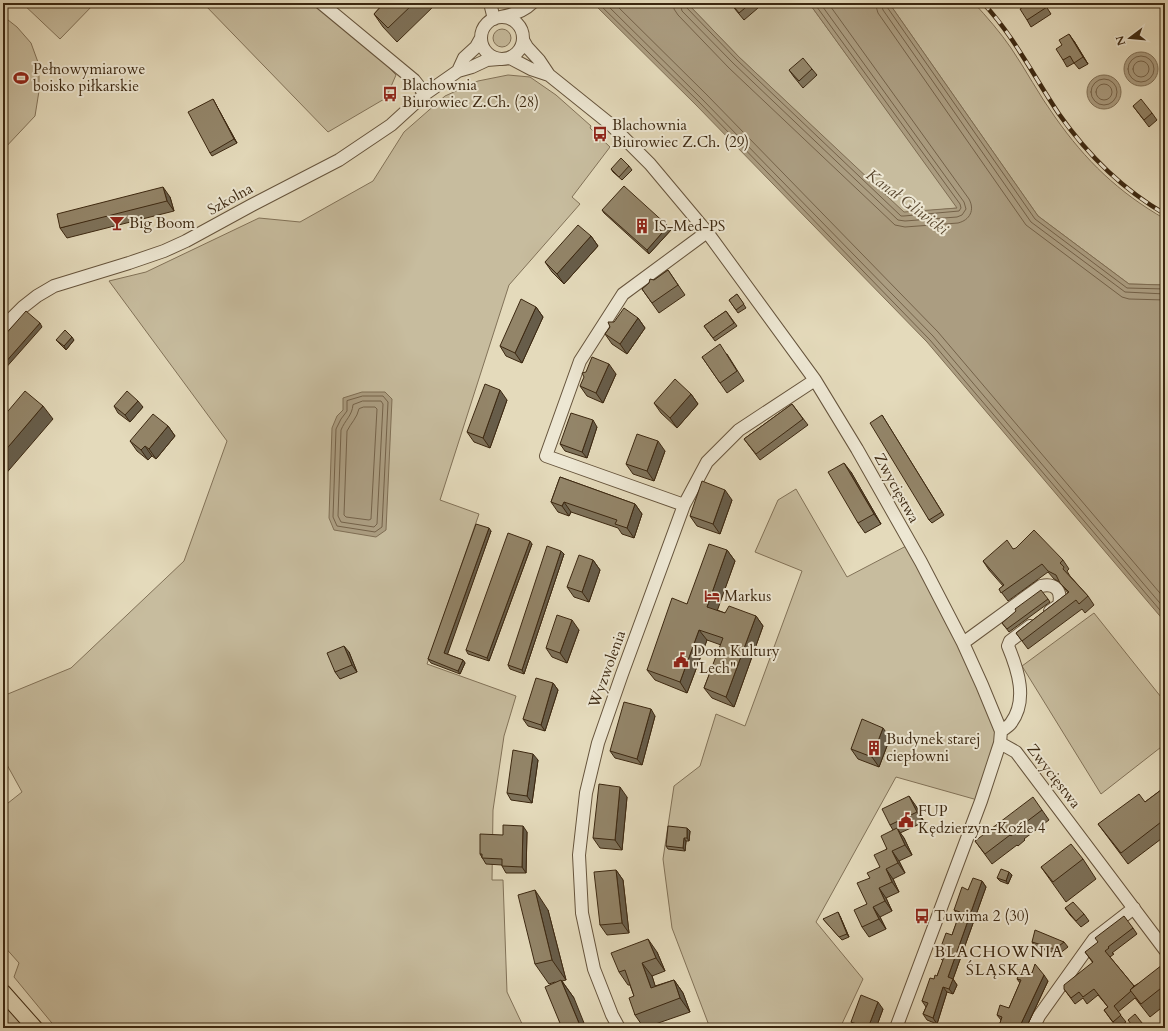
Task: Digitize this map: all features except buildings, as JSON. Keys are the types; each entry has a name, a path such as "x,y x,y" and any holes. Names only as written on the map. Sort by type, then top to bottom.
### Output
{"main road":[{"path":"3,992 35,1028"}],"street":[{"path":"321,3 414,80 426,94"},
{"path":"490,3 498,18"},
{"path":"531,5 524,23 523,36 519,51 504,59 488,54 484,49 481,38 484,26 498,18 514,14 531,5"},
{"path":"498,18 508,18 514,21 520,26 523,36"},
{"name":"Zwycięstwa","path":"523,36 527,47 539,60 549,75 610,124 650,164 707,232 815,380 857,449 921,562 963,643 1001,737 1016,752 1165,950"},
{"name":"Szkolna","path":"458,71 464,58 476,47 481,38"},
{"name":"Szkolna","path":"3,327 23,307 37,296 54,286 129,263 164,251 186,241 340,160 391,125 426,94 458,71 472,67 486,60 504,59"},
{"name":"Zwycięstwa","path":"504,59 549,75"},
{"path":"684,505 546,456 580,362 623,294 707,232"},
{"name":"Wyzwolenia","path":"618,1028 594,969 582,913 579,855 586,794 601,736 622,674 684,505 707,462 739,430 815,380"},
{"path":"896,1028 978,808 1001,737 1011,724 1020,704 1020,683 1016,666 1008,646 1010,641 1059,605 1059,593 1054,586 1049,584 1041,586 963,643"},
{"path":"1033,1028 1039,1016 1094,939 1134,908"}],"shaded area":[{"path":"22,3 95,3 60,39"},
{"path":"203,3 327,3 396,75 386,98 328,132"},
{"path":"687,3 809,3 958,208 904,213 739,57"},
{"path":"889,3 974,3 1007,42 1049,109 1079,148 1104,174 1132,198 1165,219 1165,285 1129,284 1038,216"},
{"name":"Pełnowymiarowe boisko piłkarskie","path":"3,16 17,27 31,43 39,65 39,91 35,116 3,150"},
{"path":"498,29 506,29 511,34 509,45 506,47 498,47 493,42 493,34"},
{"path":"508,75 530,77 556,95 591,126 590,128 610,147 572,197 580,204 509,285 440,500 479,514 427,664 516,696 504,736 493,810 492,880 503,880 507,992 524,1028 56,1028 14,977 19,963 3,945 3,807 22,792 6,763 3,765 3,696 71,668 184,561 227,441 109,281 146,272 259,218 300,222 373,181 404,132 445,96 478,81"},
{"path":"796,489 847,577 910,544 1001,731 981,801 896,777 816,922 863,979 840,1028 710,1028 672,928 663,859 674,786 700,766 716,714 745,726 802,571 755,552 778,500"},
{"path":"1094,613 1165,702 1165,744 1101,794 1022,666"},
{"path":"13,1003 35,1028 3,1028 3,1011"}],"water":[{"path":"593,3 687,3 739,57 904,212 957,208 809,3 889,3 1038,216 1129,284 1165,285 1165,622 927,342 696,105"},
{"path":"1138,52 1144,52 1148,53 1155,59 1158,69 1157,76 1151,83 1144,86 1138,86 1134,85 1127,79 1124,72 1124,66 1125,62 1131,55"},
{"path":"1101,75 1107,75 1111,76 1118,82 1121,92 1120,99 1114,106 1107,109 1101,109 1097,108 1090,102 1087,95 1087,89 1088,85 1094,78"},
{"path":"362,392 385,392 392,399 386,530 376,537 334,530 329,518 332,428 337,416 343,410 343,398"}],"railway":[{"path":"983,3 1004,29 1059,114 1081,143 1106,170 1120,182 1165,214"}],"place":[{"name":"Pełnowymiarowe boisko piłkarskie","path":"21,78"},
{"name":"Blachownia Biurowiec Z.Ch. (28)","path":"390,94"},
{"name":"Blachownia Biurowiec Z.Ch. (29)","path":"600,134"},
{"name":"Big Boom","path":"117,223"},
{"name":"IS-Med-PS","path":"642,226"},
{"name":"Markus","path":"712,596"},
{"name":"Dom Kultury \"Lech\"","path":"681,660"},
{"name":"Budynek starej ciepłowni","path":"874,748"},
{"name":"FUP Kędzierzyn-Koźle 4","path":"906,820"},
{"name":"Tuwima 2 (30)","path":"922,916"}],"district":[{"name":"BLACHOWNIA ŚLĄSKA","path":"999,961"}],"water label":[{"name":"Kanał Gliwicki","path":"907,202"}]}
